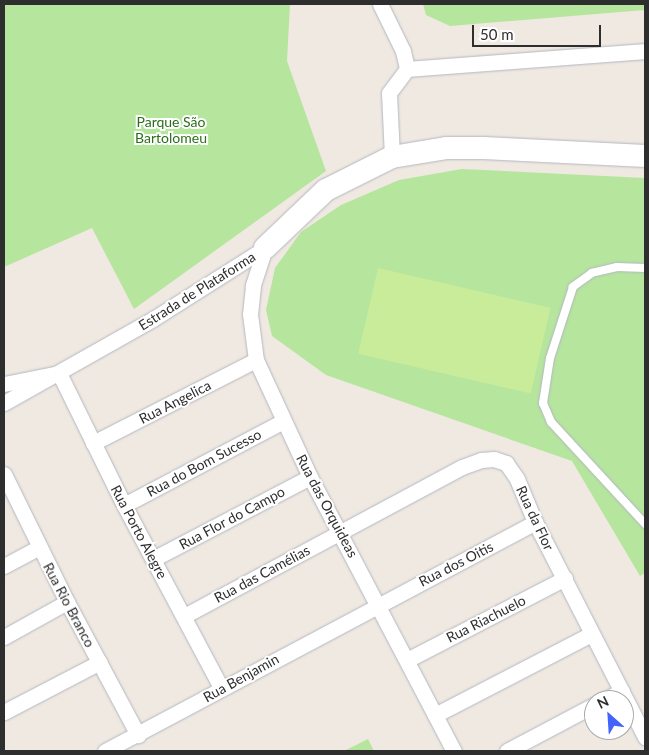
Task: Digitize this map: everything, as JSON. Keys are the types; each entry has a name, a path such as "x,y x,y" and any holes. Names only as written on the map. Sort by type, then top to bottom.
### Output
{"main road":[{"name":"Estrada de Plataforma","path":"264,248 326,190 392,157 447,148 645,156"}],"street":[{"path":"380,4 403,51 407,69"},
{"path":"392,157 389,93 407,69 645,50"},
{"name":"Rua das Orquideas","path":"264,248 253,286 250,314 256,360 310,477 341,532 454,751"},
{"name":"Estrada de Plataforma","path":"4,403 59,373 227,274 264,248"},
{"name":"Rua Angelica","path":"93,443 256,360"},
{"path":"4,384 59,373"},
{"name":"Rua Porto Alegre","path":"59,373 124,504 222,689"},
{"name":"Rua do Bom Sucesso","path":"124,504 283,421"},
{"name":"Rua da Flor","path":"341,532 481,460 506,463 565,578 591,634 621,690"},
{"name":"Rua Rio Branco","path":"4,474 7,489 138,735"},
{"name":"Rua Flor do Campo","path":"153,559 310,477"},
{"name":"Rua dos Oitis","path":"377,605 535,522"},
{"name":"Rua das Camélias","path":"184,616 341,532"},
{"path":"4,566 39,547"},
{"name":"Rua Riachuelo","path":"407,660 565,578"},
{"path":"4,637 66,602"},
{"name":"Rua Benjamin","path":"105,751 138,735 377,605"},
{"path":"436,715 591,634"},
{"path":"4,712 100,662"},
{"path":"507,751 584,711"},
{"name":"Rua da Flor","path":"634,715 645,737"}],"lane":[{"path":"645,268 617,267 592,273 573,287 550,358 543,403 551,422 645,524"}],"green space":[{"name":"Parque São Bartolomeu","path":"4,4 290,4 287,61 326,171 134,309 92,228 4,267"},
{"path":"423,4 645,4 645,10 450,26 426,15"},
{"path":"462,169 645,178 645,573 640,576 572,461 326,375 272,336 266,310 275,268 301,232 341,205 399,180"},
{"path":"378,268 550,308 531,394 358,354"},
{"path":"368,739 374,751 344,751"}]}
